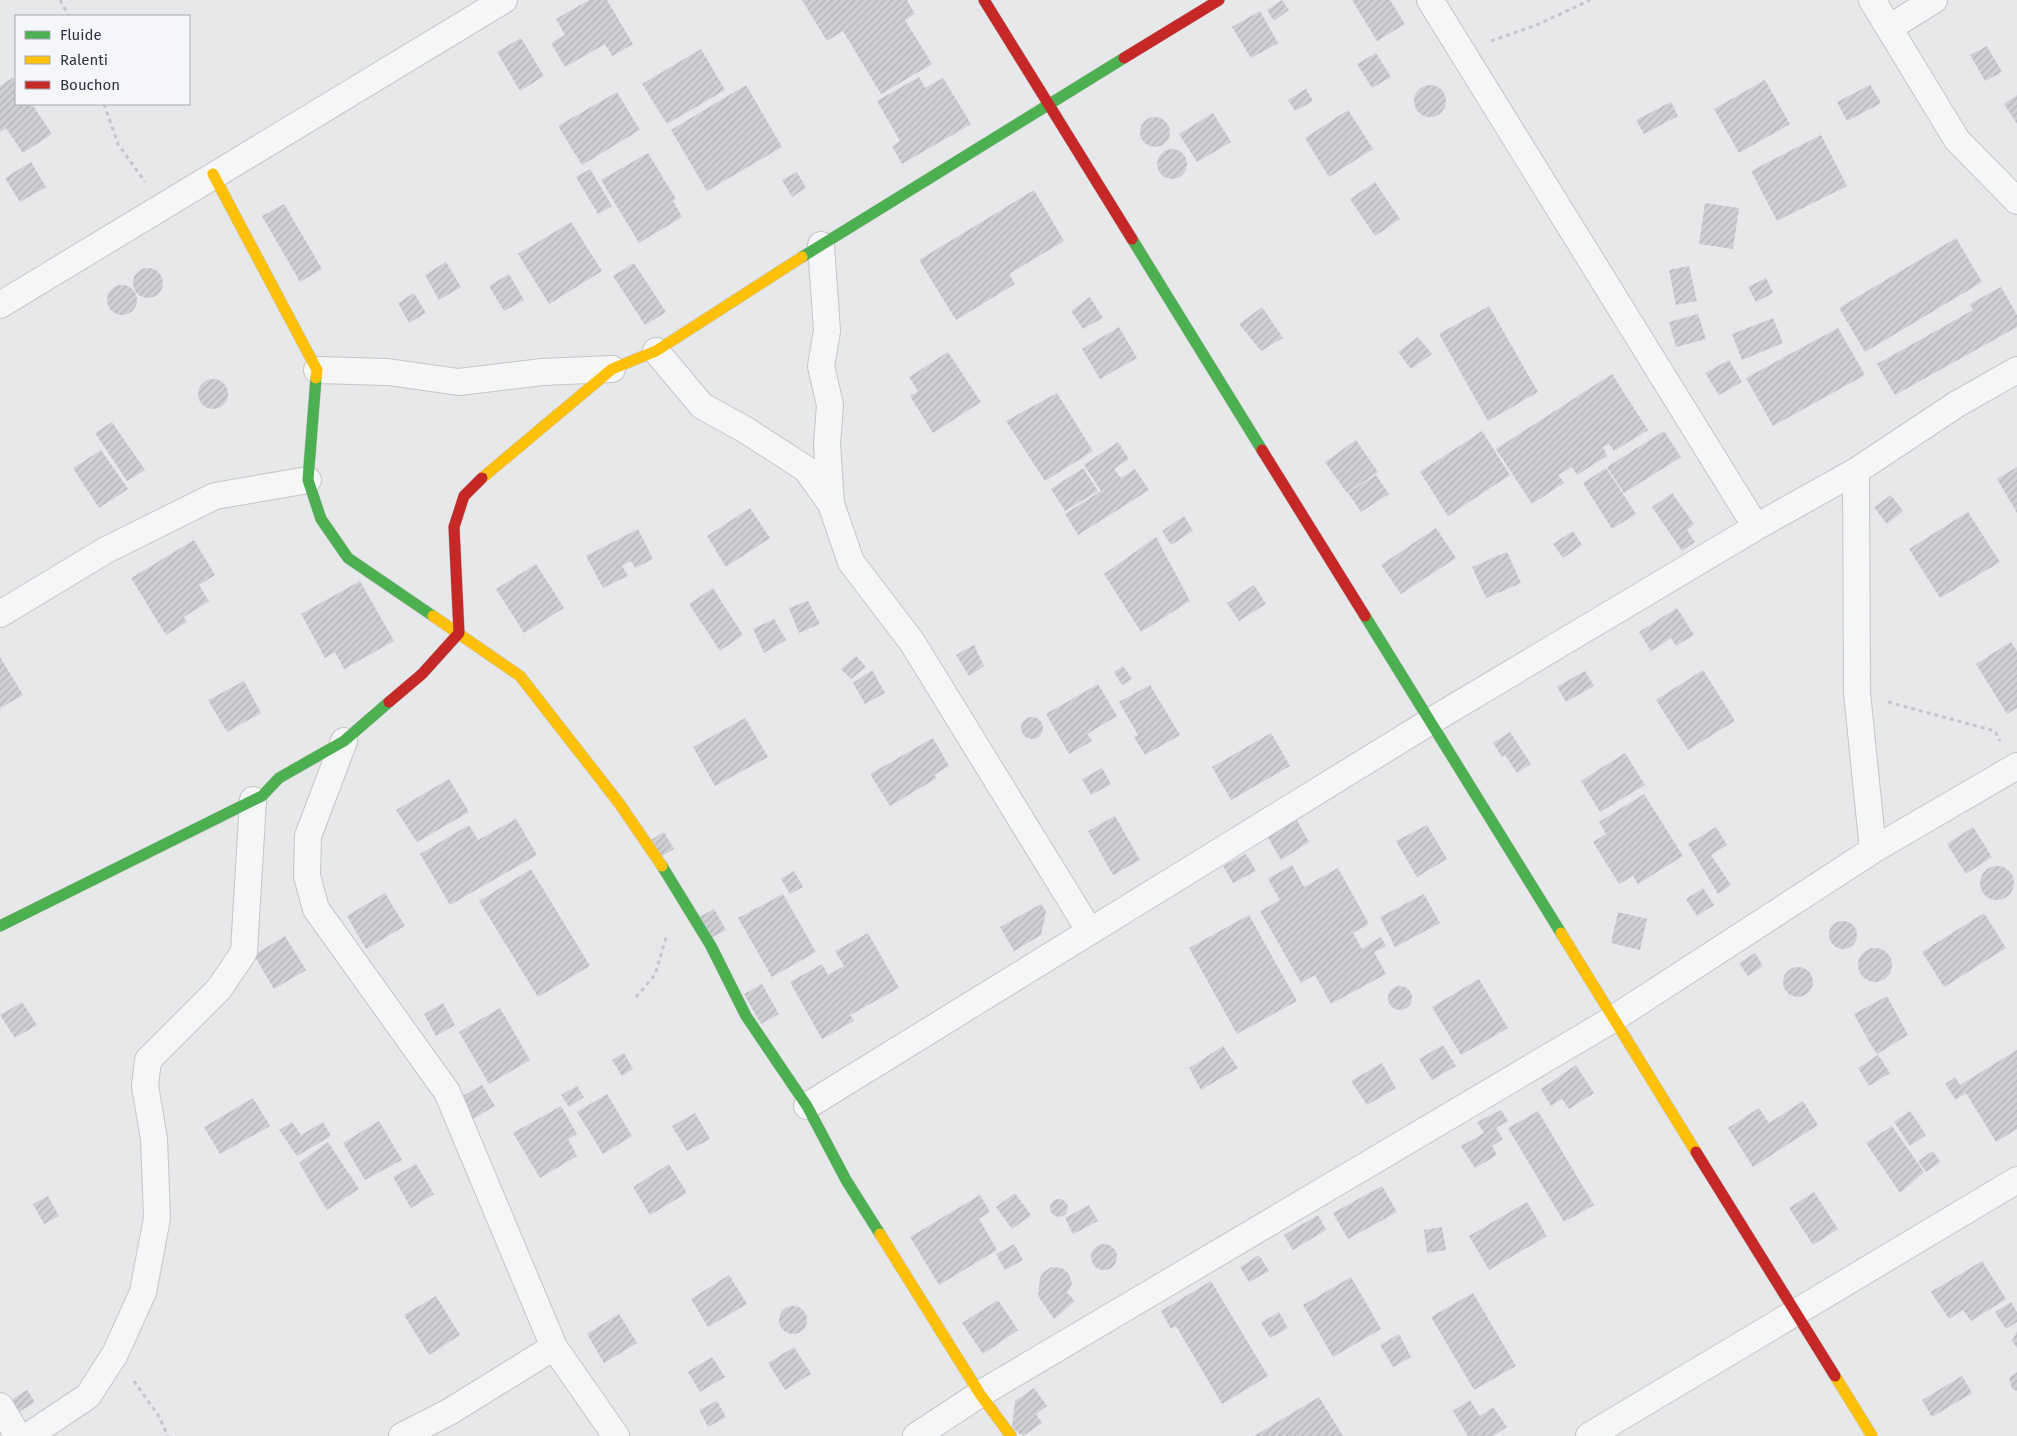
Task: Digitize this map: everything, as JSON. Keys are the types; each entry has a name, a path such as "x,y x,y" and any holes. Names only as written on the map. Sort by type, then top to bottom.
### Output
{"street":[{"path":"0,305 213,174 504,0"},
{"path":"984,0 1431,721 1612,1019 1872,1436"},
{"path":"0,926 262,796 279,778 344,741 422,674 459,633 454,527 464,496 490,469 540,431 612,369 656,351 821,245 1219,0"},
{"path":"1430,0 1756,527"},
{"path":"1872,0 1957,140 2017,200"},
{"path":"1889,28 1934,0"},
{"path":"213,174 317,370 308,480 321,520 348,558 520,676 618,803 680,893 711,946 746,1016 807,1106 846,1180 980,1394 1011,1436"},
{"path":"821,245 826,331 821,366 830,405 827,444 831,504 850,562 912,642 1089,930"},
{"path":"656,351 702,406 744,429 806,470 831,504"},
{"path":"317,370 388,372 459,382 542,372 612,369"},
{"path":"807,1106 1089,930 1431,721 1756,527 1856,471 1957,404 2017,370"},
{"path":"1856,471 1857,693 1873,850"},
{"path":"0,614 106,550 215,496 308,480"},
{"path":"344,741 308,836 307,876 316,909 447,1092 554,1347 616,1436"},
{"path":"916,1436 980,1394 1612,1019 1873,850 2015,767"},
{"path":"28,1436 88,1396 115,1354 143,1292 157,1218 154,1139 145,1086 148,1060 218,989 244,952 253,800"},
{"path":"1589,1436 2017,1180"},
{"path":"402,1436 449,1412 554,1347"},
{"path":"0,1406 18,1436"}],"path":[{"path":"60,0 68,15"},
{"path":"1462,52 1539,24 1590,0"},
{"path":"104,105 118,144 162,207"},
{"path":"1857,693 1994,731 2015,767"},
{"path":"636,997 654,975 680,893"},
{"path":"115,1354 158,1415 168,1436"}],"building":[{"path":"589,0 607,0 633,44 612,56 605,44 565,67 551,43 565,35 556,19"},
{"path":"802,0 907,0 915,14 905,20 932,64 881,94 843,31 827,41"},
{"path":"1282,0 1289,10 1274,21 1267,10"},
{"path":"1352,0 1390,0 1405,24 1377,41"},
{"path":"1260,11 1278,43 1251,58 1232,27"},
{"path":"521,38 544,76 520,91 497,52"},
{"path":"1987,46 2002,72 1985,81 1970,55"},
{"path":"701,49 725,90 667,124 642,84"},
{"path":"1376,53 1391,77 1372,88 1357,64"},
{"path":"14,77 15,105 33,105 52,134 23,153 6,128 0,132 0,86"},
{"path":"919,77 925,88 943,78 971,124 902,164 892,146 900,141 877,101"},
{"path":"1765,80 1790,124 1739,153 1714,109"},
{"path":"746,85 782,147 707,191 671,130"},
{"path":"1430,85 1441,90 1446,101 1441,112 1430,117 1419,112 1414,101 1419,90"},
{"path":"1870,85 1881,103 1847,121 1837,102"},
{"path":"1306,89 1313,101 1295,111 1288,100"},
{"path":"617,92 640,130 582,165 558,126"},
{"path":"2017,95 2017,124 2004,104"},
{"path":"1671,102 1678,116 1644,134 1636,120"},
{"path":"1348,110 1373,149 1329,177 1305,138"},
{"path":"1213,113 1231,142 1197,162 1179,134"},
{"path":"1155,117 1166,121 1170,132 1166,143 1155,147 1144,143 1140,132 1144,121"},
{"path":"1821,135 1847,186 1777,221 1751,171"},
{"path":"1172,149 1178,150 1186,158 1186,170 1178,178 1172,179 1166,178 1158,170 1157,164 1158,158 1166,150"},
{"path":"648,153 676,199 673,201 682,217 639,243 601,180"},
{"path":"31,162 46,187 20,202 5,178"},
{"path":"590,169 612,206 598,214 576,177"},
{"path":"797,172 806,188 792,197 782,180"},
{"path":"1375,182 1400,219 1375,236 1350,199"},
{"path":"1034,190 1064,241 1009,274 1015,284 956,320 919,260"},
{"path":"1705,203 1739,208 1733,249 1699,244"},
{"path":"284,204 322,269 300,282 262,216"},
{"path":"571,222 602,271 549,304 518,254"},
{"path":"1956,238 1982,282 1865,352 1839,308"},
{"path":"446,262 461,287 439,300 425,275"},
{"path":"634,263 666,312 645,325 613,276"},
{"path":"1689,266 1697,301 1676,305 1669,270"},
{"path":"148,268 154,269 162,277 162,289 154,297 148,298 142,297 134,289 133,283 134,277 142,269"},
{"path":"509,274 524,300 504,311 489,286"},
{"path":"1766,278 1773,293 1756,302 1748,287"},
{"path":"122,285 133,289 137,300 133,311 122,315 111,311 107,300 111,289"},
{"path":"2001,287 2017,315 2017,327 1895,395 1877,364 1973,310 1970,304"},
{"path":"414,293 426,313 409,323 398,303"},
{"path":"1090,297 1103,318 1083,329 1071,311"},
{"path":"1489,306 1538,392 1488,421 1439,334"},
{"path":"1262,307 1283,338 1261,351 1239,324"},
{"path":"1698,314 1706,339 1676,347 1669,322"},
{"path":"1773,318 1783,343 1742,360 1732,334"},
{"path":"1119,327 1137,358 1100,379 1082,349"},
{"path":"1838,328 1865,375 1773,426 1746,378"},
{"path":"1418,337 1432,354 1411,369 1398,352"},
{"path":"948,352 981,402 933,433 910,396 918,391 909,377"},
{"path":"1729,360 1742,382 1719,395 1705,373"},
{"path":"1612,374 1648,430 1614,451 1609,444 1603,447 1607,456 1577,475 1572,467 1558,475 1564,483 1532,504 1496,449"},
{"path":"213,379 224,383 228,394 224,405 213,409 202,405 198,394 202,383"},
{"path":"1057,393 1093,451 1045,481 1006,421"},
{"path":"112,422 145,470 127,481 95,433"},
{"path":"1482,431 1510,475 1448,516 1420,472"},
{"path":"1664,431 1681,457 1624,493 1607,467"},
{"path":"1356,440 1378,472 1347,493 1325,462"},
{"path":"1118,442 1129,459 1114,469 1121,478 1135,469 1149,490 1078,535 1065,514 1101,491 1084,465"},
{"path":"101,450 128,489 99,508 73,468"},
{"path":"2017,467 2017,513 1997,479"},
{"path":"1083,468 1098,491 1065,511 1051,489"},
{"path":"1606,468 1636,514 1612,529 1583,483"},
{"path":"1376,475 1389,494 1361,512 1348,493"},
{"path":"1672,493 1694,524 1687,530 1695,542 1682,551 1652,507"},
{"path":"1891,495 1903,511 1887,524 1874,507"},
{"path":"750,508 770,538 726,567 707,536"},
{"path":"1968,512 2000,562 1940,598 1909,549"},
{"path":"1184,516 1193,531 1171,545 1162,531"},
{"path":"1436,528 1456,558 1401,594 1381,565"},
{"path":"638,529 653,559 635,568 631,561 622,566 628,576 603,588 586,556"},
{"path":"1573,531 1582,545 1563,558 1553,544"},
{"path":"1156,537 1190,601 1141,632 1104,574"},
{"path":"194,540 215,575 199,585 209,601 184,617 187,622 166,635 131,578"},
{"path":"1507,552 1521,583 1486,598 1472,567"},
{"path":"536,564 564,608 524,633 496,589"},
{"path":"360,581 394,641 344,669 335,652 325,658 301,614"},
{"path":"1254,585 1266,604 1239,621 1227,603"},
{"path":"713,588 743,635 720,651 689,604"},
{"path":"808,601 820,624 799,633 789,608"},
{"path":"1677,608 1694,635 1676,646 1671,638 1651,651 1639,632"},
{"path":"774,619 786,640 764,653 753,629"},
{"path":"2011,642 2017,651 2017,708 2007,714 1976,664"},
{"path":"974,645 984,666 969,676 956,655"},
{"path":"856,656 866,667 851,679 841,669"},
{"path":"0,657 23,695 0,708"},
{"path":"1123,666 1132,679 1122,685 1114,672"},
{"path":"872,670 885,693 865,704 853,683"},
{"path":"1703,670 1735,721 1688,750 1656,700"},
{"path":"1585,671 1594,686 1566,702 1557,687"},
{"path":"244,681 261,713 227,732 208,700"},
{"path":"1098,684 1117,716 1087,734 1092,741 1069,754 1046,714"},
{"path":"1150,685 1180,735 1145,755 1134,737 1138,735 1119,702"},
{"path":"1032,717 1040,720 1043,728 1040,736 1032,739 1024,736 1021,728 1024,720"},
{"path":"745,718 768,757 715,786 693,747"},
{"path":"1510,732 1531,764 1517,773 1505,755 1502,757 1493,743"},
{"path":"1271,733 1290,766 1231,800 1212,767"},
{"path":"933,738 949,766 934,775 937,778 890,806 870,774"},
{"path":"1625,753 1645,785 1600,812 1581,781"},
{"path":"1102,768 1111,784 1091,795 1082,779"},
{"path":"449,779 469,812 417,842 396,810"},
{"path":"1644,794 1683,856 1638,884 1633,876 1619,884 1593,842 1606,834 1599,822"},
{"path":"1115,816 1140,860 1113,875 1088,831"},
{"path":"1295,817 1309,842 1281,860 1266,834"},
{"path":"516,819 537,855 450,905 420,854 469,825 478,840"},
{"path":"1427,825 1447,859 1417,877 1396,841"},
{"path":"1716,827 1727,845 1711,855 1731,885 1718,894 1688,844"},
{"path":"1973,827 1992,857 1966,874 1947,844"},
{"path":"664,832 674,849 659,858 649,841"},
{"path":"1246,854 1256,871 1233,883 1223,866"},
{"path":"1292,865 1304,887 1338,868 1369,924 1353,933 1362,949 1381,937 1386,946 1374,952 1386,974 1331,1004 1315,975 1301,983 1260,911 1280,900 1268,879"},
{"path":"1997,866 2009,871 2014,883 2009,895 1997,900 1985,895 1980,883 1985,871"},
{"path":"531,869 590,966 538,997 479,901"},
{"path":"794,871 803,887 790,894 781,879"},
{"path":"1703,888 1714,905 1697,916 1686,899"},
{"path":"385,893 405,926 366,949 347,916"},
{"path":"783,894 816,952 772,977 738,918"},
{"path":"1424,894 1440,923 1395,947 1380,917"},
{"path":"1041,904 1046,911 1041,935 1014,951 1000,927"},
{"path":"714,909 726,930 711,938 699,917"},
{"path":"1618,912 1647,919 1640,950 1611,943"},
{"path":"1984,913 2006,948 1944,987 1922,952"},
{"path":"1249,915 1297,1001 1237,1034 1189,948"},
{"path":"1843,921 1853,925 1857,935 1853,945 1843,949 1833,945 1829,935 1833,925"},
{"path":"868,933 899,988 850,1015 854,1021 822,1039 790,982 822,964 828,975 844,966 835,951"},
{"path":"285,936 306,970 274,989 254,955"},
{"path":"1875,948 1887,953 1892,965 1887,977 1875,982 1863,977 1858,965 1863,953"},
{"path":"1755,953 1763,966 1748,976 1739,963"},
{"path":"1798,967 1804,968 1812,976 1812,988 1804,996 1798,997 1792,996 1784,988 1783,982 1784,976 1792,968"},
{"path":"1479,979 1508,1028 1461,1055 1432,1007"},
{"path":"762,984 779,1014 761,1024 744,994"},
{"path":"1400,986 1409,989 1412,998 1409,1007 1400,1010 1391,1007 1388,998 1391,989"},
{"path":"1887,996 1908,1035 1877,1054 1866,1037 1884,1026 1866,1036 1854,1014"},
{"path":"22,1002 37,1025 15,1038 0,1015"},
{"path":"443,1003 455,1025 436,1036 424,1014"},
{"path":"500,1008 530,1060 489,1084 459,1032"},
{"path":"1443,1045 1456,1066 1432,1080 1419,1059"},
{"path":"1223,1046 1238,1068 1201,1090 1189,1068"},
{"path":"2017,1050 2017,1129 1996,1142 1966,1093 1956,1100 1945,1084 1955,1077 1960,1085"},
{"path":"624,1053 633,1069 622,1076 612,1060"},
{"path":"1878,1055 1890,1073 1869,1086 1858,1068"},
{"path":"1382,1063 1396,1088 1367,1105 1351,1081"},
{"path":"1576,1065 1594,1093 1569,1109 1562,1099 1551,1106 1541,1089"},
{"path":"482,1085 495,1106 471,1120 459,1098"},
{"path":"577,1086 584,1097 569,1107 561,1095"},
{"path":"607,1094 632,1136 603,1154 577,1112"},
{"path":"253,1098 270,1126 220,1154 204,1127"},
{"path":"1803,1101 1818,1125 1753,1167 1728,1128 1759,1108 1769,1123"},
{"path":"561,1106 577,1134 568,1139 577,1156 540,1178 513,1133"},
{"path":"1501,1110 1508,1121 1496,1128 1503,1139 1492,1146 1497,1155 1475,1168 1461,1146 1484,1133 1477,1122"},
{"path":"1538,1111 1594,1205 1564,1222 1508,1128"},
{"path":"1910,1111 1926,1135 1910,1146 1894,1122"},
{"path":"695,1113 710,1139 687,1151 672,1126"},
{"path":"379,1121 402,1160 365,1180 343,1143"},
{"path":"292,1122 301,1135 323,1122 331,1136 297,1156 279,1130"},
{"path":"1892,1126 1924,1172 1900,1193 1866,1143"},
{"path":"328,1142 359,1189 327,1210 299,1163"},
{"path":"1933,1151 1940,1162 1926,1172 1918,1161"},
{"path":"416,1164 434,1194 411,1208 393,1177"},
{"path":"669,1164 687,1193 650,1215 633,1187"},
{"path":"1382,1186 1397,1212 1348,1239 1333,1213"},
{"path":"1814,1192 1838,1229 1813,1245 1789,1208"},
{"path":"1015,1193 1031,1215 1012,1229 996,1207"},
{"path":"980,1195 990,1212 979,1219 997,1250 939,1285 910,1237"},
{"path":"48,1196 59,1216 44,1224 33,1204"},
{"path":"1055,1199 1063,1199 1068,1204 1066,1215 1055,1217 1050,1212 1050,1204"},
{"path":"1527,1202 1547,1236 1489,1270 1469,1236"},
{"path":"1089,1205 1098,1221 1073,1234 1065,1218"},
{"path":"1318,1215 1326,1230 1293,1250 1284,1235"},
{"path":"1442,1227 1446,1250 1427,1253 1424,1230"},
{"path":"1014,1244 1023,1260 1005,1270 996,1254"},
{"path":"1104,1244 1113,1248 1117,1257 1113,1266 1104,1270 1095,1266 1091,1257 1095,1248"},
{"path":"1259,1255 1269,1271 1249,1282 1240,1267"},
{"path":"1982,1261 2006,1299 1971,1321 1963,1310 1949,1319 1931,1292"},
{"path":"1051,1267 1062,1268 1069,1274 1072,1284 1067,1293 1075,1301 1054,1319 1038,1296 1040,1278"},
{"path":"729,1275 747,1304 708,1327 691,1299"},
{"path":"1351,1277 1381,1329 1333,1357 1303,1305"},
{"path":"1211,1281 1268,1376 1222,1404 1176,1326 1171,1329 1161,1311"},
{"path":"1473,1293 1516,1366 1474,1390 1431,1317"},
{"path":"436,1296 460,1335 429,1355 404,1315"},
{"path":"998,1300 1018,1330 983,1354 962,1323"},
{"path":"2011,1302 2017,1312 2017,1322 2006,1329 1995,1312"},
{"path":"793,1306 803,1310 807,1320 803,1330 793,1334 783,1330 779,1320 783,1310"},
{"path":"1279,1312 1288,1328 1270,1338 1261,1323"},
{"path":"619,1314 637,1343 604,1363 587,1334"},
{"path":"2017,1331 2017,1348 2012,1341"},
{"path":"1399,1334 1411,1357 1393,1367 1380,1345"},
{"path":"794,1347 811,1374 785,1390 768,1363"},
{"path":"712,1357 725,1377 700,1392 688,1372"},
{"path":"2017,1372 2017,1391 2012,1389 2009,1378"},
{"path":"1962,1376 1972,1393 1932,1417 1922,1400"},
{"path":"1034,1388 1047,1406 1036,1414 1042,1423 1023,1436 1012,1428 1015,1401"},
{"path":"27,1390 35,1402 19,1412 11,1400"},
{"path":"1319,1397 1343,1436 1254,1436"},
{"path":"1470,1400 1480,1416 1493,1407 1507,1427 1493,1436 1468,1436 1453,1411"},
{"path":"717,1401 726,1417 708,1427 699,1410"}],"traffic: fast":[{"path":"802,257 1124,58"},
{"path":"1132,239 1262,450"},
{"path":"316,378 308,480 321,519 348,558 433,616"},
{"path":"1365,616 1561,933"},
{"path":"0,926 262,796 279,778 344,741 389,702"},
{"path":"662,866 711,946 746,1016 807,1106 846,1180 880,1234"}],"traffic: slow":[{"path":"213,174 317,370 316,378"},
{"path":"482,478 612,369 656,351 802,257"},
{"path":"433,616 520,676 619,803 662,866"},
{"path":"1561,933 1696,1152"},
{"path":"880,1234 980,1394 1011,1436"},
{"path":"1835,1376 1872,1436"}],"traffic: jam":[{"path":"984,0 1132,239"},
{"path":"1124,58 1219,0"},
{"path":"1262,450 1365,616"},
{"path":"389,702 422,674 459,633 454,527 464,496 482,478"},
{"path":"1696,1152 1835,1376"}]}
